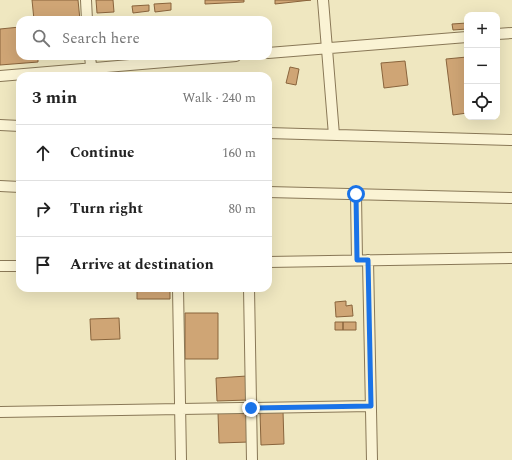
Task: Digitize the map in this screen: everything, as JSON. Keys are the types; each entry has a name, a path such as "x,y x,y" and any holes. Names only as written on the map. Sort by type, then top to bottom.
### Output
{"street":[{"path":"86,0 87,16"},
{"path":"323,0 334,135"},
{"path":"500,34 512,33"},
{"path":"272,53 464,37"},
{"path":"90,60 92,72 200,60"},
{"path":"0,76 16,75"},
{"path":"0,125 16,126"},
{"path":"272,133 512,140"},
{"path":"0,186 16,187"},
{"path":"272,192 512,198"},
{"path":"356,194 357,260"},
{"path":"272,262 512,258"},
{"path":"368,260 372,460"},
{"path":"0,266 16,266"},
{"path":"178,292 181,460"},
{"path":"249,292 252,460"},
{"path":"0,412 371,406"}],"building":[{"path":"32,0 78,0 80,16 34,16"},
{"path":"96,0 113,0 114,12 97,13"},
{"path":"205,0 244,0 244,2 205,4"},
{"path":"275,0 311,0 275,4"},
{"path":"171,3 171,10 155,12 154,4"},
{"path":"149,5 149,11 133,13 132,6"},
{"path":"464,23 464,29 453,30 452,24"},
{"path":"16,27 16,60 38,60 38,62 0,65 0,29"},
{"path":"464,57 464,113 453,115 446,59"},
{"path":"405,61 408,85 384,88 381,63"},
{"path":"290,67 299,69 296,85 286,83"},
{"path":"137,292 170,292 170,299 137,299"},
{"path":"346,301 346,306 352,305 353,316 336,317 335,302"},
{"path":"185,313 218,313 218,359 185,359"},
{"path":"119,318 120,339 91,340 90,319"},
{"path":"335,322 343,322 343,330 335,330"},
{"path":"343,322 356,322 356,330 343,330"},
{"path":"247,376 248,400 217,401 216,378"},
{"path":"283,411 284,444 261,445 260,412"},
{"path":"249,412 249,442 219,443 218,413"}],"route":[{"path":"251,408 371,406 368,260 357,260 356,194"}]}
